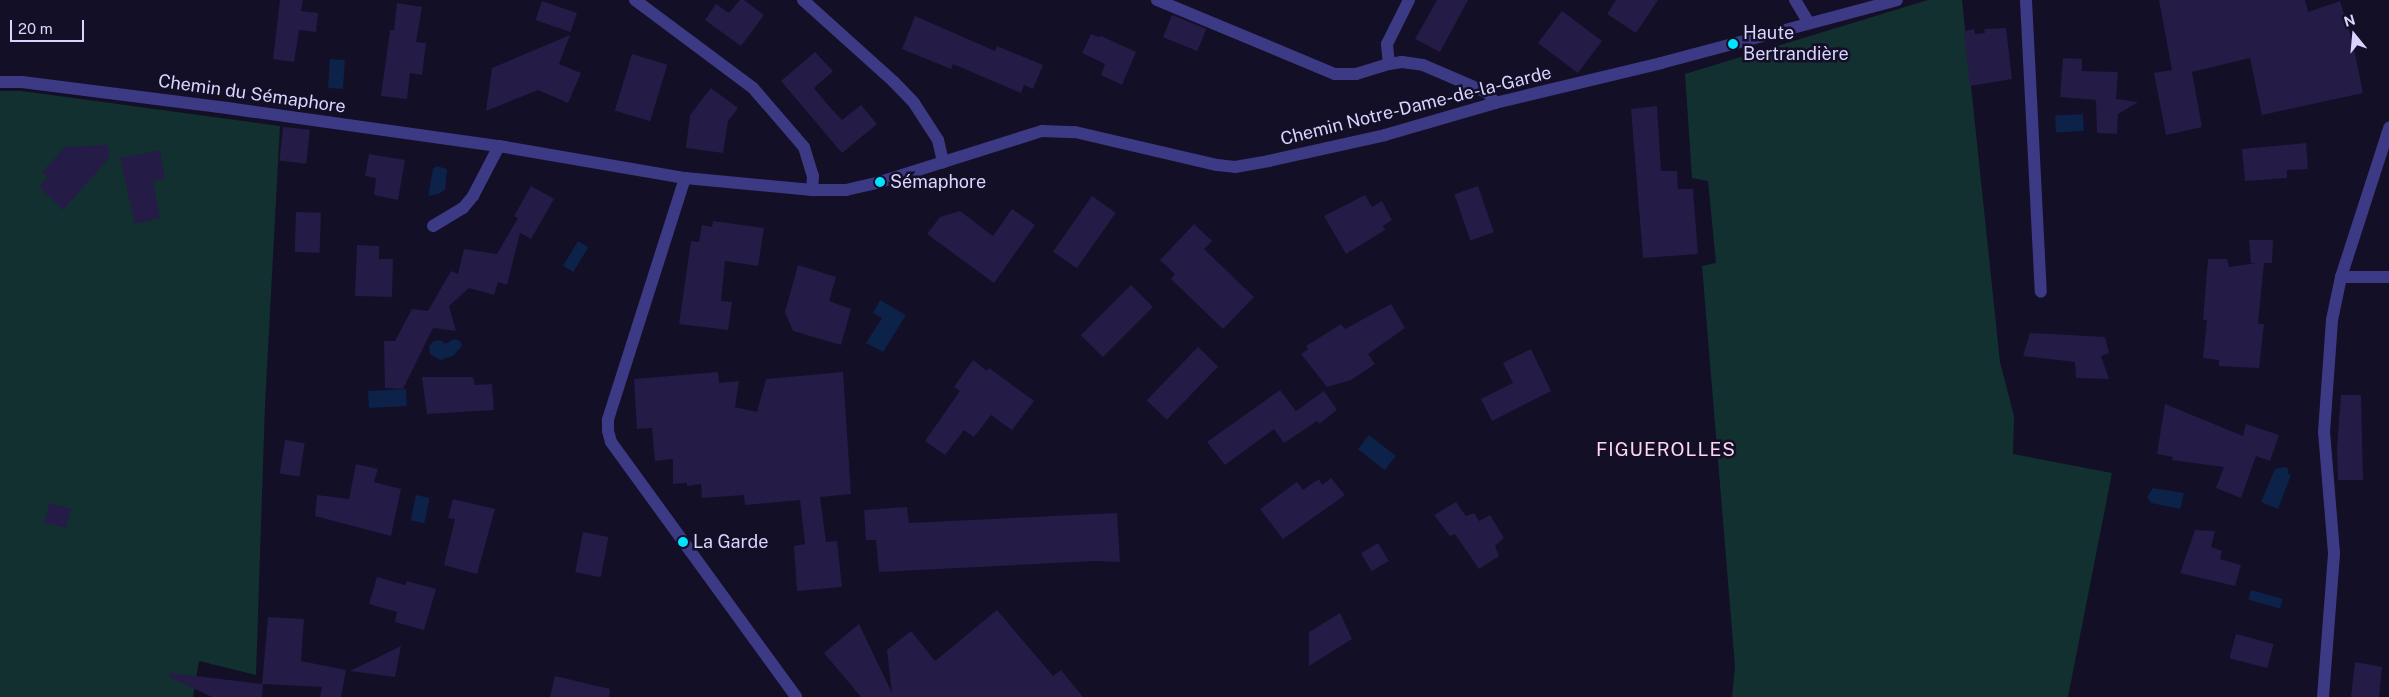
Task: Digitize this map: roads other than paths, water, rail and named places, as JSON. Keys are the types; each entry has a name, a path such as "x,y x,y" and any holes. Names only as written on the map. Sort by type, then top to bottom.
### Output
{"street":[{"path":"635,0 753,88 804,147 813,176 812,190"},
{"path":"804,0 894,82 914,103 938,140 943,162"},
{"path":"1157,0 1335,74 1356,74 1402,62 1423,65 1488,93 1495,103"},
{"path":"1389,64 1387,44 1409,0"},
{"path":"1794,0 1802,9 1809,23"},
{"name":"Chemin Notre-Dame-de-la-Garde","path":"685,178 812,190 846,190 943,162 1014,138 1042,131 1056,130 1075,132 1197,162 1235,167 1385,135 1495,103 1662,63 1897,0"},
{"path":"2026,0 2041,292"},
{"name":"Chemin du Sémaphore","path":"0,82 22,82 129,95 499,146 685,178"},
{"path":"2323,697 2334,553 2324,432 2332,320 2342,277 2389,128"},
{"path":"433,226 463,208 473,196 499,146"},
{"path":"685,178 608,420 608,431 611,442 796,697"},
{"path":"2342,277 2389,277"}],"water":[{"path":"330,59 345,60 343,89 328,88"},
{"path":"2083,114 2084,131 2056,132 2055,115"},
{"path":"437,166 447,169 445,190 428,196 433,169"},
{"path":"578,241 588,247 573,272 563,266"},
{"path":"880,300 906,315 883,352 866,343 882,318 873,313"},
{"path":"454,339 460,341 462,346 453,356 440,360 430,354 429,346 434,341 440,340 446,344"},
{"path":"406,389 407,406 369,408 368,391"},
{"path":"1369,435 1396,456 1385,470 1358,449"},
{"path":"2288,468 2288,474 2291,475 2278,509 2261,502 2275,469"},
{"path":"2153,488 2184,493 2180,509 2151,503 2147,497"},
{"path":"416,495 430,498 424,523 411,520"},
{"path":"2251,590 2283,599 2280,609 2248,600"}],"place":[{"name":"Haute Bertrandière","path":"1733,44"},
{"name":"Sémaphore","path":"880,182"},
{"name":"La Garde","path":"683,542"}],"district":[{"name":"FIGUEROLLES","path":"1666,450"}]}
